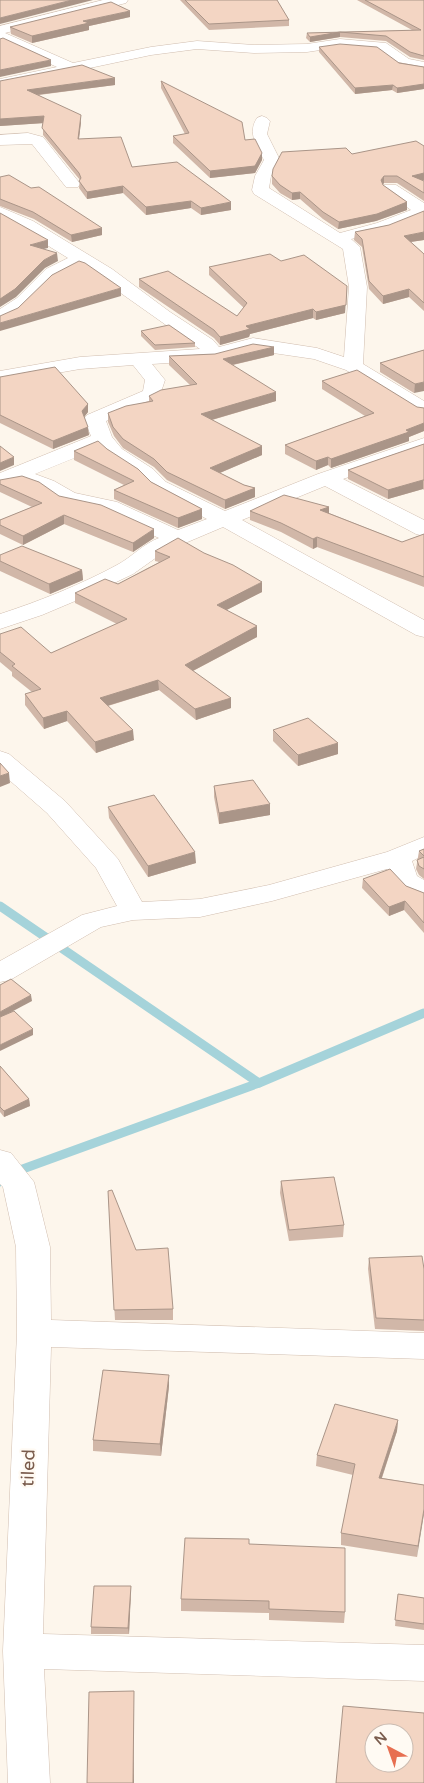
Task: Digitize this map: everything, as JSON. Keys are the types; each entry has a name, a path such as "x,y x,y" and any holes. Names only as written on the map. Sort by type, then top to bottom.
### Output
{"street":[{"path":"0,30 121,0"},
{"path":"0,36 69,67"},
{"path":"0,83 151,51 197,45 254,49 307,48 340,43 380,46 405,63 424,66"},
{"path":"262,121 259,134 272,160 263,176 260,190 351,247 358,287 358,311 353,366"},
{"path":"0,140 28,138 37,140 72,184"},
{"path":"336,237 382,227 420,212 421,208 390,188"},
{"path":"0,212 27,225 106,273 163,316 206,344 215,354"},
{"path":"0,229 27,225"},
{"path":"0,317 24,302 52,273 81,258"},
{"path":"0,377 80,363 215,354 253,344 317,354 353,366 424,410"},
{"path":"138,359 155,380 152,394 94,419 99,427 102,439 115,453 146,473 159,486 224,519 424,630"},
{"path":"2,480 102,439"},
{"path":"0,622 46,606 125,571 146,557 156,547 177,538 325,478 424,444"},
{"path":"2,480 24,477 47,485 68,498 109,507 177,538"},
{"path":"325,478 424,529"},
{"path":"0,759 56,807 108,865 132,911"},
{"path":"0,973 92,922 132,911 200,908 272,892 396,858 424,845"},
{"path":"396,858 405,880 424,893"},
{"name":"tiled","path":"0,1161 9,1174 18,1182 33,1247 34,1333 23,1651 29,1783"},
{"path":"34,1333 424,1346"},
{"path":"23,1651 424,1663"}],"building":[{"path":"0,0 72,0 0,18"},
{"path":"185,0 277,0 289,20 209,24"},
{"path":"365,0 424,0 424,56 410,52 386,36 341,32 421,30"},
{"path":"111,2 130,11 83,21 89,23 32,36 10,27"},
{"path":"339,32 310,37 307,33"},
{"path":"3,38 51,60 0,70 0,39"},
{"path":"340,44 377,47 399,63 424,67 424,84 397,88 393,85 355,88 319,47"},
{"path":"82,65 115,78 27,90 81,115 78,139 121,137 132,167 177,162 231,202 201,208 191,201 146,207 123,186 87,192 79,181 81,178 79,173 42,128 44,116 0,119 0,81"},
{"path":"161,81 242,122 245,140 255,139 262,153 255,166 210,171 173,136 189,133"},
{"path":"416,141 424,146 424,173 412,176 424,181 424,193 397,176 384,176 381,180 383,185 407,202 377,214 339,222 323,212 300,192 292,193 280,185 272,176 273,169 282,152 346,148 352,154"},
{"path":"9,175 31,188 39,187 102,228 71,235 33,212 0,199 0,177"},
{"path":"424,211 424,232 404,236 424,254 424,303 409,289 383,296 369,281 362,239 355,232 389,225"},
{"path":"0,213 48,240 30,245 57,253 44,260 15,289 0,299"},
{"path":"270,254 281,261 304,255 347,286 346,305 316,312 313,309 246,326 250,329 220,337 214,330 139,279 168,271 237,316 247,303 209,267"},
{"path":"79,261 85,263 121,288 0,323 0,316 18,308 52,275"},
{"path":"169,325 195,343 155,345 141,331"},
{"path":"253,344 274,347 223,359 276,392 201,414 262,446 210,468 244,485 255,488 225,500 167,472 154,459 123,439 113,427 108,413 126,406 153,401 149,396 161,390 197,384 169,356 215,354"},
{"path":"424,350 424,382 415,384 380,363"},
{"path":"55,367 88,404 82,411 88,427 53,441 0,415 0,377"},
{"path":"357,370 417,407 424,408 424,423 406,430 409,432 331,459 328,457 316,461 285,445 374,413 322,381"},
{"path":"98,441 138,469 151,482 202,509 178,518 114,490 134,481 74,451"},
{"path":"424,444 424,480 388,490 348,470"},
{"path":"0,446 14,457 0,463"},
{"path":"22,476 39,482 59,496 101,505 154,529 133,543 64,515 23,536 0,525 0,520 42,503 0,484 0,480"},
{"path":"284,495 329,507 320,510 402,542 424,534 424,577 317,537 313,539 281,523 250,511"},
{"path":"178,538 204,553 233,565 262,582 217,605 257,626 185,665 231,698 195,709 158,680 100,698 133,730 95,742 67,711 43,718 25,694 41,689 12,666 15,664 0,652 0,634 21,627 51,653 127,619 75,593 105,579 118,584 170,557 155,551"},
{"path":"22,546 82,570 49,584 0,561 0,555"},
{"path":"308,718 338,743 298,755 273,730"},
{"path":"0,763 9,773 0,776"},
{"path":"253,780 270,804 219,813 214,786"},
{"path":"154,795 195,852 148,866 108,807"},
{"path":"424,849 424,856 419,851"},
{"path":"424,857 424,869 419,866 417,860"},
{"path":"390,869 406,886 424,893 424,923 405,901 389,907 363,879"},
{"path":"11,979 31,995 0,1012 0,985"},
{"path":"14,1011 33,1029 0,1045 0,1017"},
{"path":"0,1066 29,1099 4,1111 0,1107"},
{"path":"334,1177 344,1225 289,1230 281,1181"},
{"path":"112,1190 136,1250 168,1248 173,1309 114,1310 108,1191"},
{"path":"422,1256 424,1269 424,1320 376,1318 369,1258"},
{"path":"103,1370 169,1375 160,1444 93,1440"},
{"path":"335,1404 398,1420 379,1478 424,1485 424,1509 418,1546 341,1533 355,1464 317,1455"},
{"path":"185,1538 249,1539 249,1544 345,1548 345,1612 269,1609 269,1601 181,1599"},
{"path":"94,1586 131,1586 128,1628 91,1627"},
{"path":"398,1594 424,1598 424,1624 395,1620"},
{"path":"134,1691 133,1783 87,1783 89,1692"},
{"path":"343,1706 424,1713 424,1783 336,1783"}],"waterway":[{"path":"0,906 259,1083"},
{"path":"259,1083 424,1013"},
{"path":"0,1182 9,1174 259,1083"}]}
